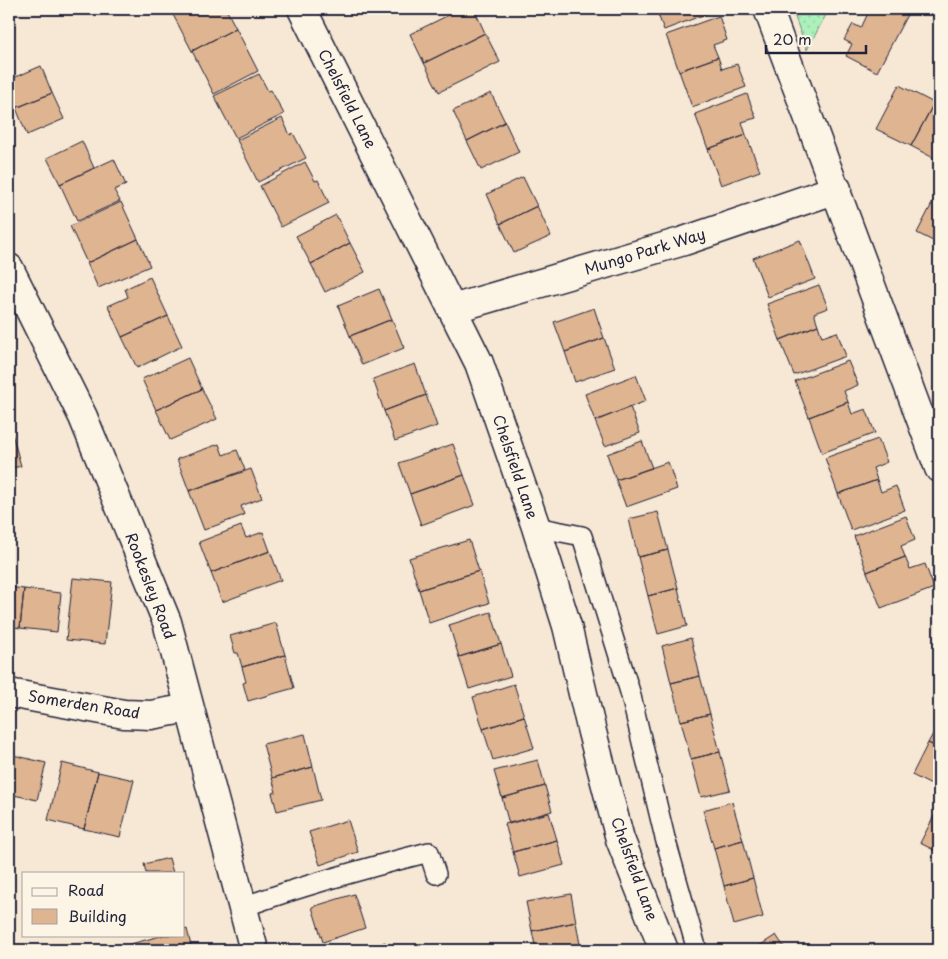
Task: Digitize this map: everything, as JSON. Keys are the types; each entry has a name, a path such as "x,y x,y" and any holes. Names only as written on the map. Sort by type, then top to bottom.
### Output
{"street":[{"name":"Chelsfield Lane","path":"302,9 479,363 536,527 567,626 620,838 664,950"},
{"path":"768,9 837,189 939,468"},
{"name":"Mungo Park Way","path":"452,309 684,241 837,189"},
{"name":"Rookesley Road","path":"9,268 83,417 167,622 254,950"},
{"name":"Somerden Road","path":"9,693 124,714 151,715 190,708"}],"lane":[{"path":"536,527 582,536 630,692 664,838 697,950"},
{"path":"243,907 295,888 429,852 436,874"}],"green space":[{"path":"792,9 829,9 807,50"}],"building":[{"path":"170,9 226,9 236,28 192,51"},
{"path":"461,9 474,9 485,33 424,63 410,34"},
{"path":"656,9 716,9 716,10 664,30"},
{"path":"870,9 910,9 877,72 846,56 852,44 844,40 853,24 861,28"},
{"path":"719,16 727,40 713,45 718,57 679,71 666,35"},
{"path":"236,28 258,71 214,94 192,51"},
{"path":"485,33 500,62 439,92 424,63"},
{"path":"718,57 722,69 737,64 746,87 692,107 679,71"},
{"path":"41,66 52,93 16,108 9,92 9,80"},
{"path":"259,74 268,91 271,90 284,114 236,138 214,96"},
{"path":"899,85 934,103 911,146 876,129"},
{"path":"52,93 64,119 27,135 16,108"},
{"path":"491,93 505,122 467,141 453,111"},
{"path":"747,94 756,118 742,122 746,135 708,149 695,114"},
{"path":"934,103 939,106 939,161 911,146"},
{"path":"282,118 290,135 293,133 306,158 258,182 237,140"},
{"path":"505,122 519,152 481,170 467,141"},
{"path":"746,135 760,171 721,185 708,149"},
{"path":"82,141 94,168 60,184 47,158"},
{"path":"114,159 126,185 114,190 120,201 77,221 60,184"},
{"path":"305,162 315,181 318,180 329,203 281,227 260,186"},
{"path":"523,177 537,206 500,224 487,194"},
{"path":"939,190 939,244 917,233"},
{"path":"121,202 138,239 87,263 70,226"},
{"path":"537,206 551,236 514,253 500,224"},
{"path":"336,215 350,243 311,264 296,236"},
{"path":"138,239 150,266 98,288 87,263"},
{"path":"800,240 815,279 768,297 753,258"},
{"path":"350,243 365,272 325,292 311,264"},
{"path":"150,277 168,316 122,337 108,306 128,297 125,289"},
{"path":"819,285 828,308 814,313 818,325 780,340 767,304"},
{"path":"379,289 392,319 350,336 338,306"},
{"path":"594,308 604,338 565,352 554,322"},
{"path":"168,316 182,346 137,368 122,337"},
{"path":"392,319 404,348 362,365 350,336"},
{"path":"818,325 822,337 837,332 846,356 794,375 780,340"},
{"path":"604,338 615,368 575,382 565,352"},
{"path":"188,358 202,389 156,410 142,379"},
{"path":"848,361 858,385 844,391 848,402 809,417 795,381"},
{"path":"415,364 426,395 384,411 373,379"},
{"path":"636,375 646,401 595,421 585,394"},
{"path":"202,389 217,419 170,440 156,410"},
{"path":"426,395 437,426 395,441 384,411"},
{"path":"848,402 852,414 866,409 875,433 822,453 809,417"},
{"path":"630,407 640,433 605,446 595,421"},
{"path":"11,430 21,466 9,469 9,431"},
{"path":"878,439 887,462 873,468 877,480 838,494 825,458"},
{"path":"642,441 652,468 616,480 607,454"},
{"path":"219,444 223,455 237,450 245,470 189,491 177,459"},
{"path":"453,444 464,475 410,494 399,463"},
{"path":"668,462 677,489 626,507 616,480"},
{"path":"251,469 262,498 241,506 244,515 204,530 189,491"},
{"path":"464,475 475,505 421,525 410,494"},
{"path":"877,480 881,492 896,486 905,510 851,530 838,494"},
{"path":"658,512 668,550 638,557 629,519"},
{"path":"906,516 915,540 901,546 905,557 867,572 854,536"},
{"path":"241,526 246,538 263,532 270,551 211,573 199,542"},
{"path":"469,540 479,571 419,590 409,558"},
{"path":"668,550 678,588 648,596 638,557"},
{"path":"270,551 281,580 222,602 211,573"},
{"path":"905,557 910,569 925,564 934,588 881,608 867,572"},
{"path":"479,571 489,603 429,623 419,590"},
{"path":"73,578 112,582 105,644 66,640"},
{"path":"9,587 24,589 20,628 9,626"},
{"path":"678,588 687,626 658,634 648,596"},
{"path":"24,589 61,593 57,632 20,628"},
{"path":"491,612 501,644 459,657 449,625"},
{"path":"276,623 285,655 242,667 230,636"},
{"path":"691,638 700,676 671,683 662,646"},
{"path":"501,644 511,676 469,689 459,657"},
{"path":"285,655 294,688 248,701 243,683 246,682 242,667"},
{"path":"700,676 710,714 681,721 671,683"},
{"path":"514,684 524,716 483,729 473,697"},
{"path":"710,714 720,752 691,759 681,721"},
{"path":"524,716 534,748 493,760 483,729"},
{"path":"939,723 939,748 928,743"},
{"path":"305,734 313,767 272,778 263,744"},
{"path":"928,743 939,748 939,789 912,775"},
{"path":"720,752 730,790 701,797 691,759"},
{"path":"9,754 46,763 37,800 9,794"},
{"path":"538,760 545,786 502,798 494,771"},
{"path":"62,763 98,772 84,829 48,820"},
{"path":"313,767 321,800 277,811 272,793 276,792 272,778"},
{"path":"98,772 134,780 120,837 84,829"},
{"path":"545,786 552,811 509,824 502,798"},
{"path":"732,802 743,840 714,848 703,810"},
{"path":"549,813 557,840 513,852 505,824"},
{"path":"934,816 939,818 938,852 920,843"},
{"path":"348,820 358,852 320,865 309,832"},
{"path":"557,840 564,865 520,877 513,852"},
{"path":"743,840 753,878 724,886 714,848"},
{"path":"169,858 173,872 146,872 144,864"},
{"path":"753,878 763,917 734,925 724,886"},
{"path":"354,894 365,928 323,942 312,907"},
{"path":"571,894 576,922 532,931 526,902"},
{"path":"576,922 581,950 536,950 532,931"},
{"path":"187,929 192,950 128,950 127,945 160,936 185,936 185,930"},
{"path":"776,935 786,950 753,950"},
{"path":"385,942 389,950 367,950"}]}
